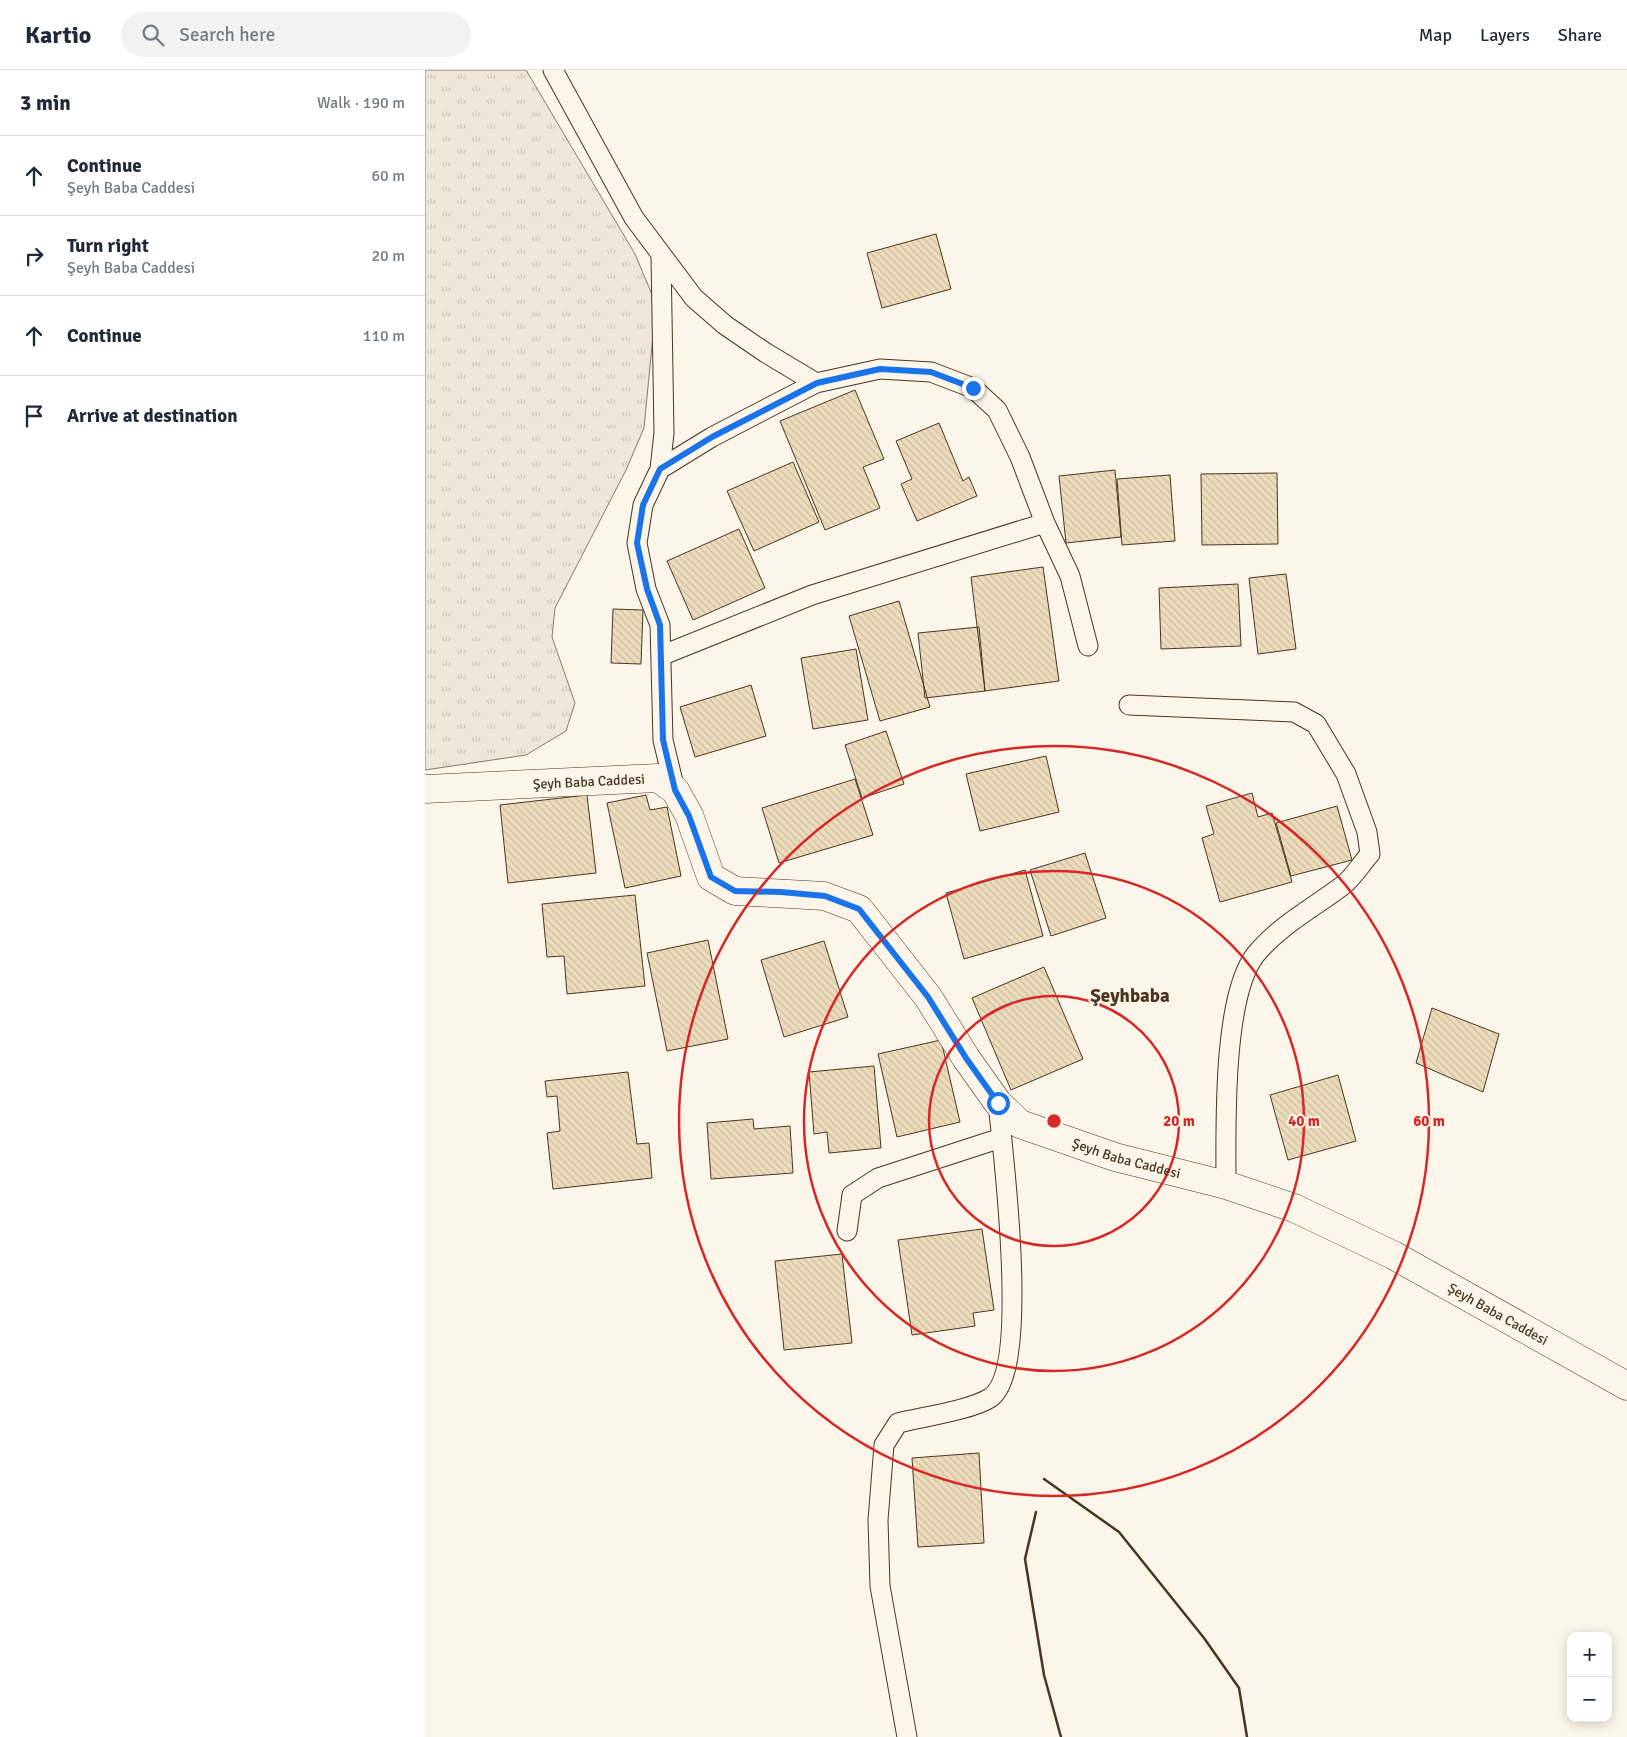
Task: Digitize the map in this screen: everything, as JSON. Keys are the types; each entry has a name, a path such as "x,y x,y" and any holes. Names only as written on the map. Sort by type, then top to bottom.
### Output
{"street":[{"name":"Şeyh Baba Caddesi","path":"425,790 658,778 675,790 689,816 711,877 735,891 781,892 825,896 859,909 928,997 966,1058 998,1103 1021,1124 1115,1156 1226,1184 1294,1208 1393,1255 1627,1386"}],"lane":[{"path":"553,70 634,218 661,258 693,298 725,325 766,354 817,383"},
{"path":"661,258 664,433 660,469 643,505 637,543 647,589 660,625 663,655 661,690 663,740 675,790"},
{"path":"660,469 712,437 817,383 880,369 931,372 973,388 997,410 1020,456 1045,523 1070,576 1088,646"},
{"path":"663,655 812,595 1045,523"},
{"path":"1129,705 1294,712 1315,724 1341,766 1367,832 1370,854 1344,885 1294,918 1255,955 1239,987 1227,1078 1226,1184"},
{"path":"907,1737 880,1586 878,1520 884,1445 898,1423 970,1405 991,1397 1003,1383 1011,1350 1012,1271 998,1103"},
{"path":"847,1231 851,1195 878,1178 1001,1138"}],"green space":[{"path":"425,70 526,70 635,254 656,304 644,428 626,470 555,608 552,637 575,703 566,731 526,755 425,770"}],"building":[{"path":"936,234 951,289 882,308 867,253"},
{"path":"855,390 884,459 863,467 880,508 825,530 780,421"},
{"path":"939,423 963,481 969,477 977,496 917,521 901,484 912,479 896,441"},
{"path":"793,462 819,522 754,551 727,491"},
{"path":"1115,470 1121,537 1066,543 1059,476"},
{"path":"1277,473 1278,544 1202,545 1201,474"},
{"path":"1170,475 1175,541 1122,545 1117,479"},
{"path":"739,529 765,588 693,620 667,561"},
{"path":"1043,567 1059,681 985,691 971,577"},
{"path":"1286,574 1296,649 1258,654 1249,578"},
{"path":"1238,584 1241,646 1161,649 1159,588"},
{"path":"899,601 930,707 880,721 849,616"},
{"path":"613,609 643,610 641,664 611,663"},
{"path":"979,627 985,691 925,698 918,633"},
{"path":"856,649 868,720 813,729 801,658"},
{"path":"751,685 766,736 695,757 680,707"},
{"path":"886,731 904,784 862,798 845,745"},
{"path":"1046,756 1059,812 980,831 966,774"},
{"path":"855,779 873,835 779,863 762,808"},
{"path":"1252,793 1258,817 1272,813 1292,882 1220,902 1202,838 1214,834 1206,806"},
{"path":"587,795 596,873 508,883 500,805"},
{"path":"646,795 650,810 667,807 681,876 625,888 607,803"},
{"path":"1337,806 1352,860 1291,876 1276,823"},
{"path":"1085,853 1106,918 1051,936 1030,870"},
{"path":"1025,870 1043,936 964,959 946,893"},
{"path":"635,895 645,986 567,994 564,956 547,957 542,904"},
{"path":"708,940 728,1039 667,1051 647,953"},
{"path":"824,941 848,1017 784,1037 761,960"},
{"path":"1044,967 1083,1059 1011,1090 972,998"},
{"path":"1432,1008 1499,1034 1483,1092 1416,1063"},
{"path":"941,1040 960,1122 897,1137 878,1054"},
{"path":"874,1066 881,1148 829,1153 827,1132 814,1134 809,1072"},
{"path":"628,1072 637,1144 649,1143 652,1178 553,1189 547,1133 560,1131 557,1096 547,1097 545,1081"},
{"path":"1338,1075 1356,1141 1288,1160 1270,1095"},
{"path":"753,1119 754,1129 790,1126 793,1173 711,1179 707,1123"},
{"path":"982,1229 994,1310 973,1313 975,1326 912,1335 898,1240"},
{"path":"842,1254 852,1343 784,1350 775,1261"},
{"path":"979,1453 984,1543 918,1547 912,1458"}],"wall":[{"path":"1044,1479 1119,1532 1204,1638 1239,1688 1247,1737"},
{"path":"1036,1512 1025,1559 1044,1675 1061,1737"}],"district":[{"name":"Şeyhbaba","path":"1130,995"}],"route":[{"path":"973,388 931,372 880,369 817,383 712,437 660,469 643,505 637,543 647,589 660,625 663,655 661,690 663,740 675,790 689,816 711,877 735,891 781,892 825,896 859,909 928,997 966,1058 998,1103"}]}
